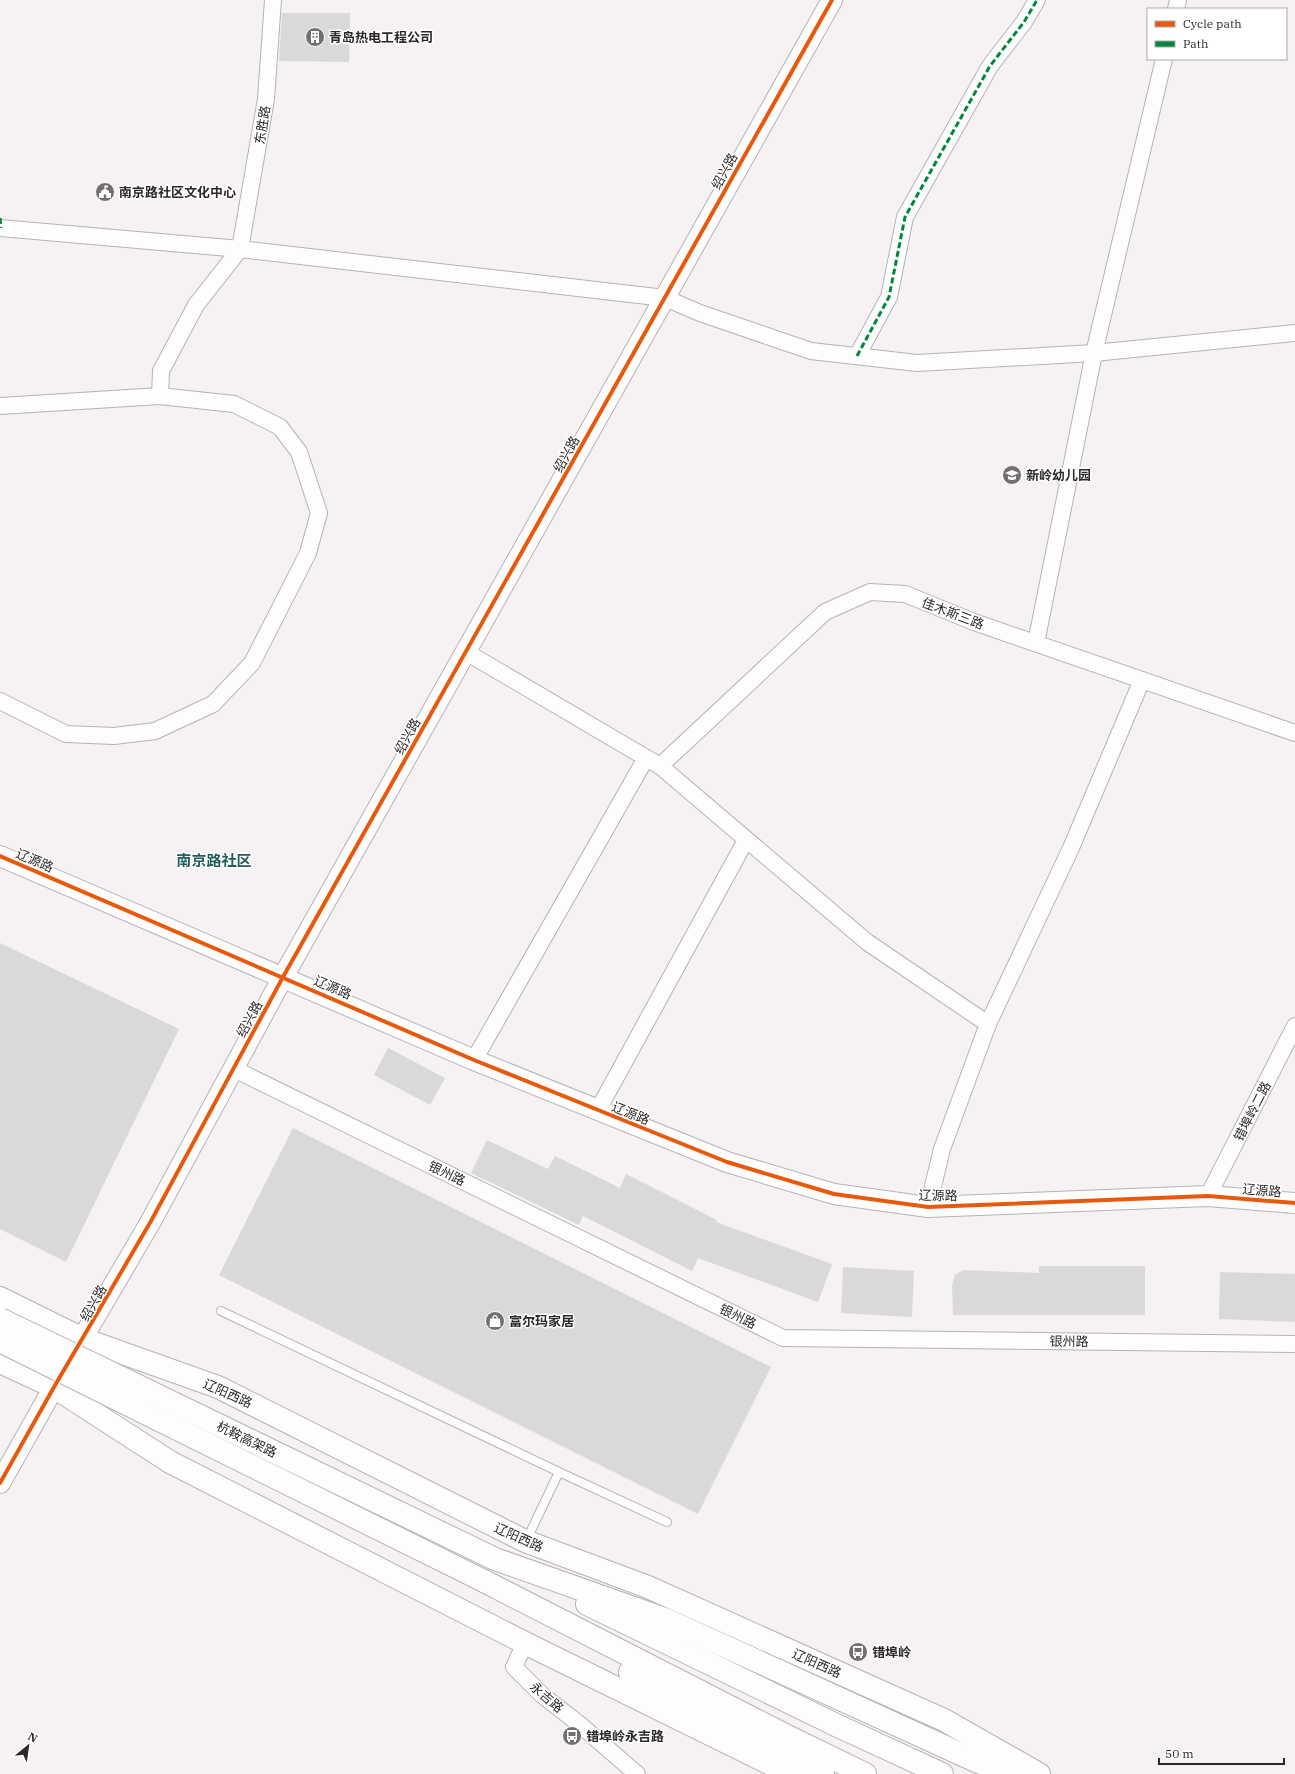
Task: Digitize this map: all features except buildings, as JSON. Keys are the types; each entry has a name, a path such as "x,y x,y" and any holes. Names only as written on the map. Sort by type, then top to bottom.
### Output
{"main road":[{"name":"辽阳西路","path":"0,1298 83,1339 218,1387 526,1541 648,1587 944,1720 1038,1774"},
{"name":"杭鞍高架路","path":"0,1319 495,1559"},
{"name":"杭鞍高架路","path":"0,1341 484,1581 543,1612"},
{"path":"0,1362 54,1387 170,1462 525,1644 791,1774"},
{"path":"495,1559 831,1722 942,1774"},
{"path":"495,1559 665,1619 976,1760 1011,1774"},
{"path":"543,1612 630,1672 733,1731 823,1774"},
{"path":"543,1612 864,1774"}],"street":[{"name":"东胜路","path":"240,249 266,99 272,0"},
{"name":"绍兴路","path":"0,1482 151,1221 283,977 832,0"},
{"path":"857,356 889,297 905,216 990,66 1024,22 1037,0"},
{"path":"1036,643 1094,352 1164,60"},
{"path":"0,225 240,249 665,298 700,313 811,351 917,363 1094,352 1295,333"},
{"path":"160,396 161,371 196,305 240,249"},
{"path":"0,406 160,396 234,404 280,427 299,452 319,513 308,552 252,664 214,704 155,731 114,736 66,734 0,701"},
{"name":"佳木斯三路","path":"660,766 825,612 870,592 905,594 974,622 1295,733"},
{"path":"466,652 660,766 866,942 988,1024"},
{"path":"928,1207 942,1149 988,1024 1071,848 1142,680"},
{"path":"474,1060 646,758"},
{"path":"598,1110 746,840"},
{"name":"辽源路","path":"0,856 474,1060 727,1162 834,1194 928,1207 1208,1196 1295,1203"},
{"name":"错埠岭二路","path":"1208,1196 1295,1026"},
{"name":"银州路","path":"234,1069 783,1338 1295,1344"},
{"name":"永吉路","path":"525,1644 514,1666 542,1695 578,1723 638,1774"}],"lane":[{"path":"221,1312 667,1522"},
{"path":"526,1541 559,1472"}],"marked path":[{"path":"857,356 889,297 905,217 990,66 1024,22 1037,0"},
{"path":"0,218 1,228"}],"cycle path":[{"path":"0,1483 151,1221 283,977 832,0"},
{"path":"0,856 474,1060 727,1162 834,1194 928,1207 1208,1196 1295,1203"}],"place":[{"name":"青岛热电工程公司","path":"315,37"},
{"name":"南京路社区文化中心","path":"105,192"},
{"name":"新岭幼儿园","path":"1012,475"},
{"name":"富尔玛家居","path":"495,1321"},
{"name":"错埠岭","path":"858,1652"},
{"name":"错埠岭永吉路","path":"572,1736"}],"district":[{"name":"南京路社区","path":"214,861"}]}
